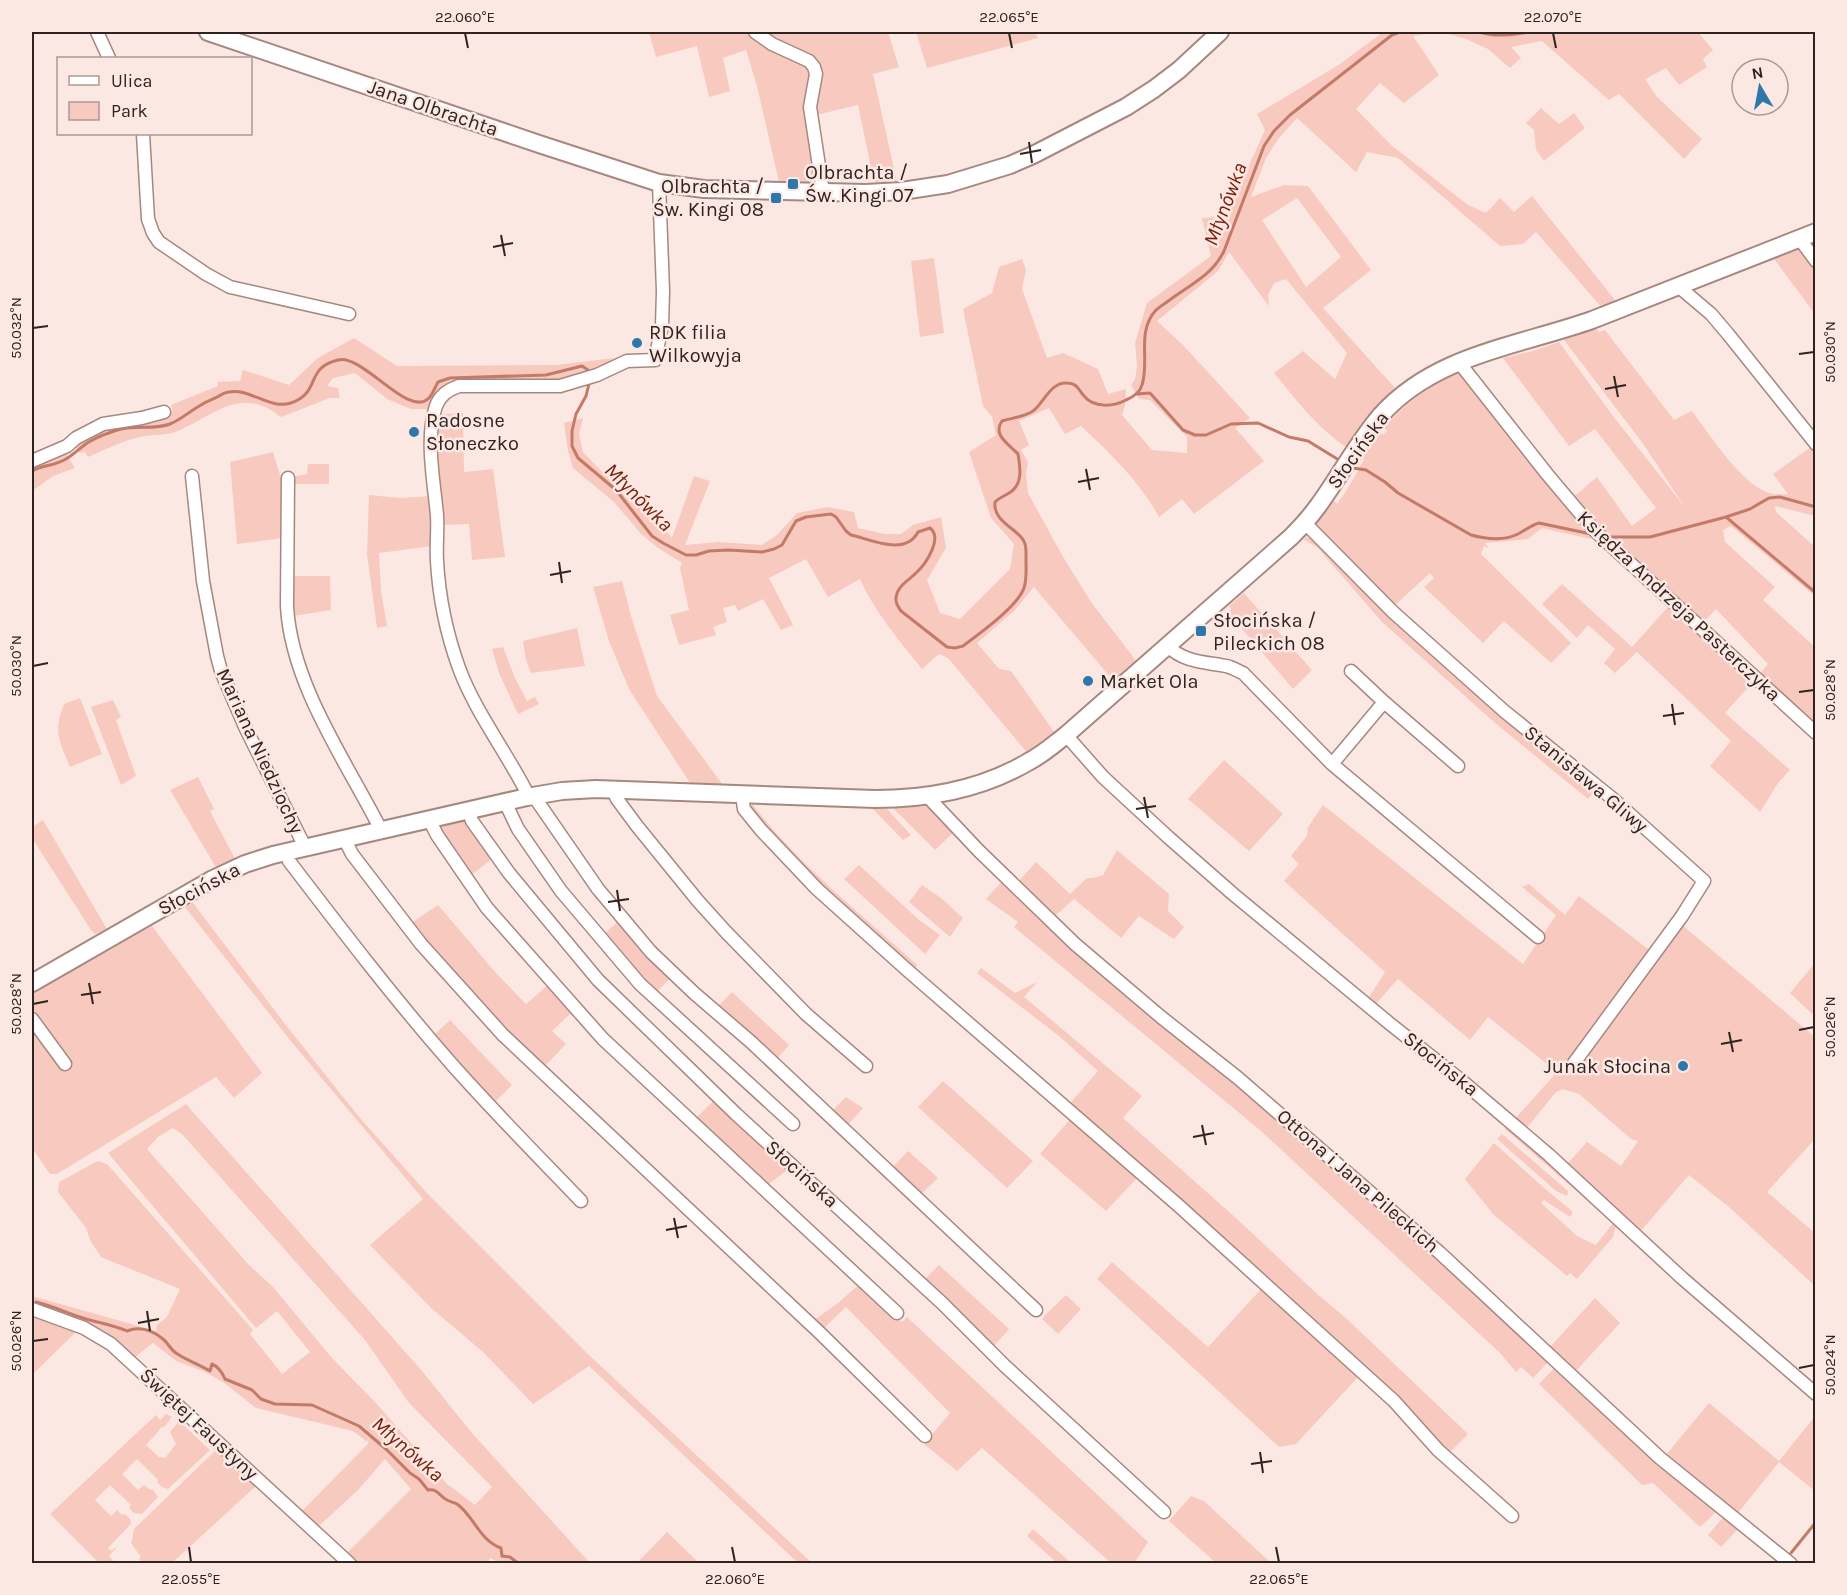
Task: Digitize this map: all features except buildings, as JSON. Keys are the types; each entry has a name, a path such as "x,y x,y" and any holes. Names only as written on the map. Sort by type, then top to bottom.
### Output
{"street":[{"path":"97,32 109,57"},
{"name":"Jana Olbrachta","path":"208,32 659,183 704,189 823,192 922,189 977,176 1010,165 1094,123 1154,89 1179,70 1220,32"},
{"path":"755,32 772,44 809,61 814,67 816,74 810,107 823,192"},
{"path":"143,135 148,219 159,242 206,274 230,287 349,314"},
{"path":"659,183 663,291 662,326 655,360 627,360 597,375 560,386 459,386 449,389 436,405 432,422 431,446 439,584 446,621 460,670 479,709 525,789 598,890 651,952 751,1042 1036,1310"},
{"name":"Słocińska","path":"32,984 213,879 245,864 305,847 530,796 562,790 613,790 875,799 928,797 991,780 1008,773 1042,754 1066,735 1278,549 1305,523 1366,433 1382,414 1425,378 1458,361 1555,333 1815,232"},
{"path":"1799,238 1815,261"},
{"path":"1678,286 1710,314 1728,334 1815,444"},
{"name":"Księdza Andrzeja Pasterczyka","path":"1458,361 1595,531 1815,733"},
{"path":"32,462 67,446 76,438 103,424 164,412"},
{"name":"Mariana Niedziochy","path":"192,476 203,580 221,670 246,729 305,847"},
{"path":"288,478 287,606 292,644 299,666 326,726 381,830"},
{"name":"Stanisława Gliwy","path":"1305,523 1393,612 1504,711 1613,799 1704,881 1682,916 1574,1064"},
{"path":"1168,646 1177,654 1191,660 1228,666 1243,673 1332,764 1538,937"},
{"path":"1351,671 1458,766"},
{"path":"1332,764 1384,702"},
{"name":"Słocińska","path":"1066,735 1103,777 1168,837 1540,1148 1682,1278 1815,1394"},
{"path":"613,790 637,826 726,932 806,1014 866,1066"},
{"path":"742,795 744,809 817,889 1188,1214 1394,1401 1438,1450 1512,1516"},
{"name":"Ottona i Jana Pileckich","path":"928,797 979,851 1075,944 1238,1078 1440,1253 1660,1458 1791,1563"},
{"path":"505,802 518,829 561,891 640,984 793,1124"},
{"name":"Słocińska","path":"468,810 472,821 509,873 598,980 736,1114 934,1295 1005,1365 1164,1512"},
{"path":"429,819 437,835 487,908 603,1039 897,1313"},
{"path":"344,838 352,854 421,944 503,1035 820,1333 925,1436"},
{"path":"286,852 289,861 344,934 416,1022 491,1108 582,1201"},
{"path":"32,1019 65,1064"},
{"name":"Świętej Faustyny","path":"32,1309 84,1328 111,1344 350,1563"}],"green space":[{"path":"649,32 888,32 899,67 873,74 897,182 874,182 858,105 816,115 828,182 779,182 757,86 746,50 723,58 730,91 709,97 697,46 656,57"},
{"path":"916,32 1035,32 1038,38 927,68"},
{"path":"1383,32 1441,32 1413,36 1439,75 1404,103 1380,83 1356,109 1391,145 1468,205 1486,213 1500,198 1514,212 1532,196 1618,304 1604,310 1536,232 1523,244 1500,246 1398,158 1367,152 1356,172 1297,118 1279,138 1266,158 1251,197 1284,185 1308,186 1371,270 1323,308 1395,388 1371,414 1349,449 1327,432 1308,414 1274,373 1303,351 1335,379 1347,353 1286,279 1274,283 1268,295 1269,306 1229,252 1218,271 1157,321 1183,345 1250,418 1235,428 1264,461 1194,514 1182,499 1159,517 1134,480 1081,426 1065,434 1049,408 1019,421 1029,445 1021,450 1028,462 1026,473 1028,493 1091,602 1134,658 1136,665 1116,684 1034,587 1014,611 977,643 999,669 1011,671 1055,733 1029,755 948,658 939,654 922,669 880,615 860,579 828,597 806,559 769,578 793,625 781,630 763,599 738,611 735,605 723,608 727,622 713,627 716,635 679,645 670,615 689,610 680,568 682,563 641,534 615,503 573,468 564,423 583,418 579,434 583,452 637,508 643,503 672,538 694,476 710,481 685,545 718,542 762,545 777,535 797,513 827,507 854,512 858,528 884,534 901,534 913,525 941,517 946,548 927,580 940,613 960,619 1010,569 1014,544 991,518 969,452 996,435 992,417 983,406 963,309 992,293 999,267 1022,259 1026,270 1022,289 1047,358 1063,353 1098,369 1108,394 1126,389 1122,415 1152,450 1187,453 1187,437 1150,400 1139,399 1131,385 1135,380 1137,365 1135,343 1147,303 1211,256 1202,218 1219,217 1232,203 1265,130 1257,114 1340,64","holes":["1297,198 1341,257 1306,287 1262,220"]},
{"path":"1441,32 1698,32 1713,50 1703,59 1707,67 1679,85 1666,68 1645,79 1656,96 1702,139 1684,159 1619,94 1609,100 1542,41 1511,47 1521,58 1510,68 1488,49 1466,39"},
{"path":"1541,108 1559,124 1574,113 1585,128 1544,161 1536,150 1534,130 1526,123"},
{"path":"1799,248 1811,261 1814,269 1815,314 1774,259"},
{"path":"934,258 944,333 920,337 911,261"},
{"path":"1596,328 1599,332 1605,330 1674,420 1692,411 1727,458 1758,488 1771,494 1788,494 1773,474 1812,446 1816,450 1815,516 1775,506 1776,512 1815,547 1815,596 1731,526 1723,530 1725,542 1775,587 1763,600 1815,647 1815,728 1759,675 1768,664 1716,609 1703,623 1632,560 1571,499 1597,477 1632,526 1656,508 1595,429 1569,446 1503,358 1559,342 1613,416 1684,506 1644,445 1564,340"},
{"path":"354,338 397,366 556,365 614,358 599,369 567,378 530,382 472,381 430,409 411,409 387,399 355,373 333,378 327,386 338,388 340,398 330,398 281,417 267,408 241,403 218,410 175,432 133,439 88,457 85,452 80,453 74,444 109,426 150,420 173,412 171,405 218,386 217,382 240,381 243,370 289,385 318,358"},
{"path":"1459,370 1588,528 1591,539 1542,528 1528,539 1485,543 1489,548 1484,546 1481,554 1571,643 1551,663 1504,621 1483,643 1424,587 1434,578 1430,573 1394,606 1329,537 1327,539 1313,525 1332,498 1337,504 1352,482 1364,459 1362,457 1378,433 1383,435 1387,431 1384,427 1411,402"},
{"path":"463,413 464,472 493,469 505,557 472,560 469,524 440,525 442,504 435,445 438,424 442,414"},
{"path":"65,452 75,468 53,476 32,491 32,466"},
{"path":"273,452 283,480 283,538 237,544 230,462"},
{"path":"308,464 329,464 329,484 291,484 292,477 307,474"},
{"path":"369,495 400,498 431,496 433,546 379,553 381,591 387,626 377,628 367,554"},
{"path":"1306,537 1317,540 1387,615 1593,793 1588,799 1495,723 1381,621 1317,547 1304,540"},
{"path":"291,576 330,576 331,610 293,616"},
{"path":"622,581 657,696 723,785 692,786 629,689 609,641 593,587"},
{"path":"1562,584 1632,647 1668,607 1753,682 1725,713 1790,770 1778,783 1760,812 1710,766 1731,741 1637,652 1615,673 1604,663 1615,649 1588,625 1577,638 1542,604"},
{"path":"1244,593 1312,670 1293,689 1228,612 1231,609 1229,606"},
{"path":"577,628 585,666 531,673 523,641"},
{"path":"503,647 527,701 535,697 539,704 518,714 499,673 492,649"},
{"path":"80,698 102,754 70,767 60,743 59,722 64,704"},
{"path":"113,700 121,717 116,720 136,776 121,785 91,707"},
{"path":"1224,760 1283,814 1249,851 1188,799"},
{"path":"198,777 214,809 210,811 235,859 217,869 170,790"},
{"path":"753,805 810,869 917,965 913,971 807,871 748,806"},
{"path":"1323,805 1523,964 1556,915 1522,887 1529,884 1565,915 1579,896 1652,952 1617,1000 1625,1005 1682,925 1815,1037 1815,1139 1767,1192 1815,1233 1815,1286 1730,1208 1689,1175 1639,1233 1567,1164 1587,1142 1621,1166 1638,1141 1631,1139 1579,1094 1563,1089 1556,1092 1526,1129 1514,1120 1557,1072 1488,1017 1470,1040 1398,979 1375,1005 1368,999 1385,972 1284,881 1299,864 1291,856 1307,836 1308,827"},
{"path":"929,806 954,832 935,850 893,808"},
{"path":"872,808 887,809 911,835 903,840"},
{"path":"469,819 494,857 469,877 436,827"},
{"path":"43,820 107,929 95,934 91,930 32,838 32,827"},
{"path":"1117,850 1169,894 1168,911 1184,927 1174,939 1139,916 1121,938 1074,899 1054,917 1017,883 1036,862 1070,894 1087,878 1103,875"},
{"path":"859,865 918,919 940,935 925,954 844,879"},
{"path":"1002,881 1389,1213 1549,1361 1533,1378 1521,1367 1516,1372 1500,1353 1260,1130 1014,927 1018,922 986,899"},
{"path":"922,885 963,918 950,937 909,902"},
{"path":"193,903 359,1117 426,1192 589,1355 812,1563 798,1563 589,1366 533,1404 483,1352 431,1308 370,1245 423,1199 294,1045 185,907"},
{"path":"438,905 496,973 526,1004 549,984 573,1011 552,1031 566,1044 544,1067 493,1019 410,924"},
{"path":"620,920 672,976 656,993 603,935"},
{"path":"152,926 262,1073 234,1098 216,1077 57,1174 50,1174 32,1148 32,994"},
{"path":"1815,963 1815,1009 1812,1014 1790,993"},
{"path":"981,968 1015,993 1037,982 1024,997 1142,1096 1123,1118 1348,1320 1468,1434 1449,1453 1071,1102 1098,1071 1059,1036 977,973"},
{"path":"732,992 789,1045 775,1061 716,1008"},
{"path":"450,1020 512,1085 494,1103 433,1036"},
{"path":"943,1081 1033,1161 1007,1188 918,1107"},
{"path":"846,1097 863,1108 846,1127 830,1113"},
{"path":"716,1098 790,1168 765,1187 694,1120"},
{"path":"186,1104 422,1371 471,1432 590,1563 501,1563 490,1558 488,1564 359,1563 348,1552 411,1489 385,1459 358,1490 317,1527 301,1512 368,1444 369,1437 367,1442 353,1431 256,1408 223,1382 203,1371 176,1361 153,1343 134,1358 32,1305 32,1296 156,1331 157,1325 167,1317 180,1289 101,1257 91,1242 86,1228 58,1192 59,1182 98,1161 107,1164 253,1330 250,1334 282,1374 310,1352 277,1311 256,1328 108,1153","holes":["173,1128 182,1134 365,1340 409,1403 492,1487 475,1505 447,1484 375,1402 331,1357 273,1287 249,1265 147,1149 158,1137"]},
{"path":"1072,1117 1138,1177 1106,1211 1040,1154"},
{"path":"1509,1125 1618,1224 1613,1237 1577,1279 1570,1273 1567,1276 1493,1214 1465,1179 1494,1143 1573,1212 1570,1217 1544,1200 1541,1203 1577,1236 1596,1245 1613,1223 1505,1129"},
{"path":"1502,1134 1568,1191 1567,1196 1556,1191 1497,1139"},
{"path":"908,1151 938,1178 920,1195 890,1170"},
{"path":"1112,1262 1208,1347 1262,1288 1358,1377 1296,1444 1279,1447 1097,1279"},
{"path":"939,1265 1009,1329 993,1347 923,1281"},
{"path":"861,1283 902,1322 907,1317 1148,1542 1134,1563 1111,1563 982,1448 957,1471 924,1444 950,1413 846,1307 824,1328 813,1321"},
{"path":"1066,1295 1081,1309 1058,1334 1042,1319"},
{"path":"1595,1298 1620,1323 1575,1372 1549,1348"},
{"path":"32,1313 78,1330 32,1375"},
{"path":"1556,1366 1717,1508 1713,1515 1700,1527 1653,1483 1642,1485 1539,1384"},
{"path":"1709,1403 1779,1461 1815,1416 1815,1491 1779,1462 1738,1513 1666,1455"},
{"path":"166,1414 172,1417 146,1445 159,1457 165,1458 176,1444 170,1432 179,1421 210,1450 168,1489 162,1487 137,1459 122,1474 138,1490 144,1485 153,1490 158,1497 142,1514 134,1513 129,1508 131,1505 110,1485 95,1500 111,1516 117,1510 122,1515 125,1514 131,1524 108,1548 111,1551 118,1546 109,1556 115,1563 99,1563 50,1514 156,1415 160,1420"},
{"path":"218,1448 257,1485 172,1563 142,1563 139,1559 141,1557 131,1543 134,1529"},
{"path":"1191,1496 1204,1501 1271,1563 1216,1563 1169,1521"},
{"path":"1725,1515 1740,1527 1721,1547 1708,1535"},
{"path":"1033,1529 1071,1563 1057,1563 1027,1536"},
{"path":"667,1532 699,1563 637,1563"}],"waterway":[{"name":"Młynówka","path":"590,380 586,396 576,414 572,431 572,446 578,458 616,490 652,536 686,555 696,555 709,551 762,552 774,549 782,545 796,521 806,517 831,514 851,535 887,544 905,544 918,532 930,528 935,538 932,551 920,569 898,590 896,603 901,611 947,647 963,646 1014,603 1026,581 1024,542 1003,522 995,508 995,502 1010,492 1018,483 1020,474 1018,454 1000,435 999,426 1002,421 1033,411 1052,389 1061,384 1073,384 1088,400 1104,405 1121,402 1138,392 1144,376 1146,327 1150,319 1158,309 1201,278 1219,259 1264,146 1274,131 1290,115 1392,35 1400,32"},
{"name":"Młynówka","path":"1479,32 1491,35 1529,32"},
{"name":"Młynówka","path":"32,471 62,461 87,443 112,432 127,428 158,427 170,424 226,392 245,393 275,404 291,403 307,393 321,369 338,360 349,361 360,366 398,394 420,402 429,398 438,382 450,378 546,375 582,366 588,370 589,374"},
{"path":"1137,394 1150,393 1183,430 1195,435 1206,435 1231,424 1258,423 1289,437 1308,441 1339,460"},
{"path":"1353,468 1366,470 1398,493 1471,535 1507,538 1539,523 1591,534"},
{"path":"1726,517 1750,509 1769,498 1780,497 1816,507"},
{"path":"1607,537 1650,537 1726,517 1816,593"},
{"name":"Młynówka","path":"36,1302 127,1331 137,1329 150,1331 163,1339 172,1350 180,1355 210,1371 212,1364 214,1365 225,1379 252,1390 261,1399 275,1404 312,1405 359,1426 419,1479 428,1490 435,1491 463,1509 482,1534 501,1548 502,1556 510,1557 519,1564"},
{"path":"1791,1553 1816,1522"}],"place":[{"name":"Olbrachta / Św. Kingi 07","path":"793,184"},
{"name":"Olbrachta / Św. Kingi 08","path":"776,198"},
{"name":"RDK filia Wilkowyja","path":"637,343"},
{"name":"Radosne Słoneczko","path":"414,432"},
{"name":"Słocińska / Pileckich 08","path":"1201,631"},
{"name":"Market Ola","path":"1088,681"},
{"name":"Junak Słocina","path":"1683,1066"}]}
